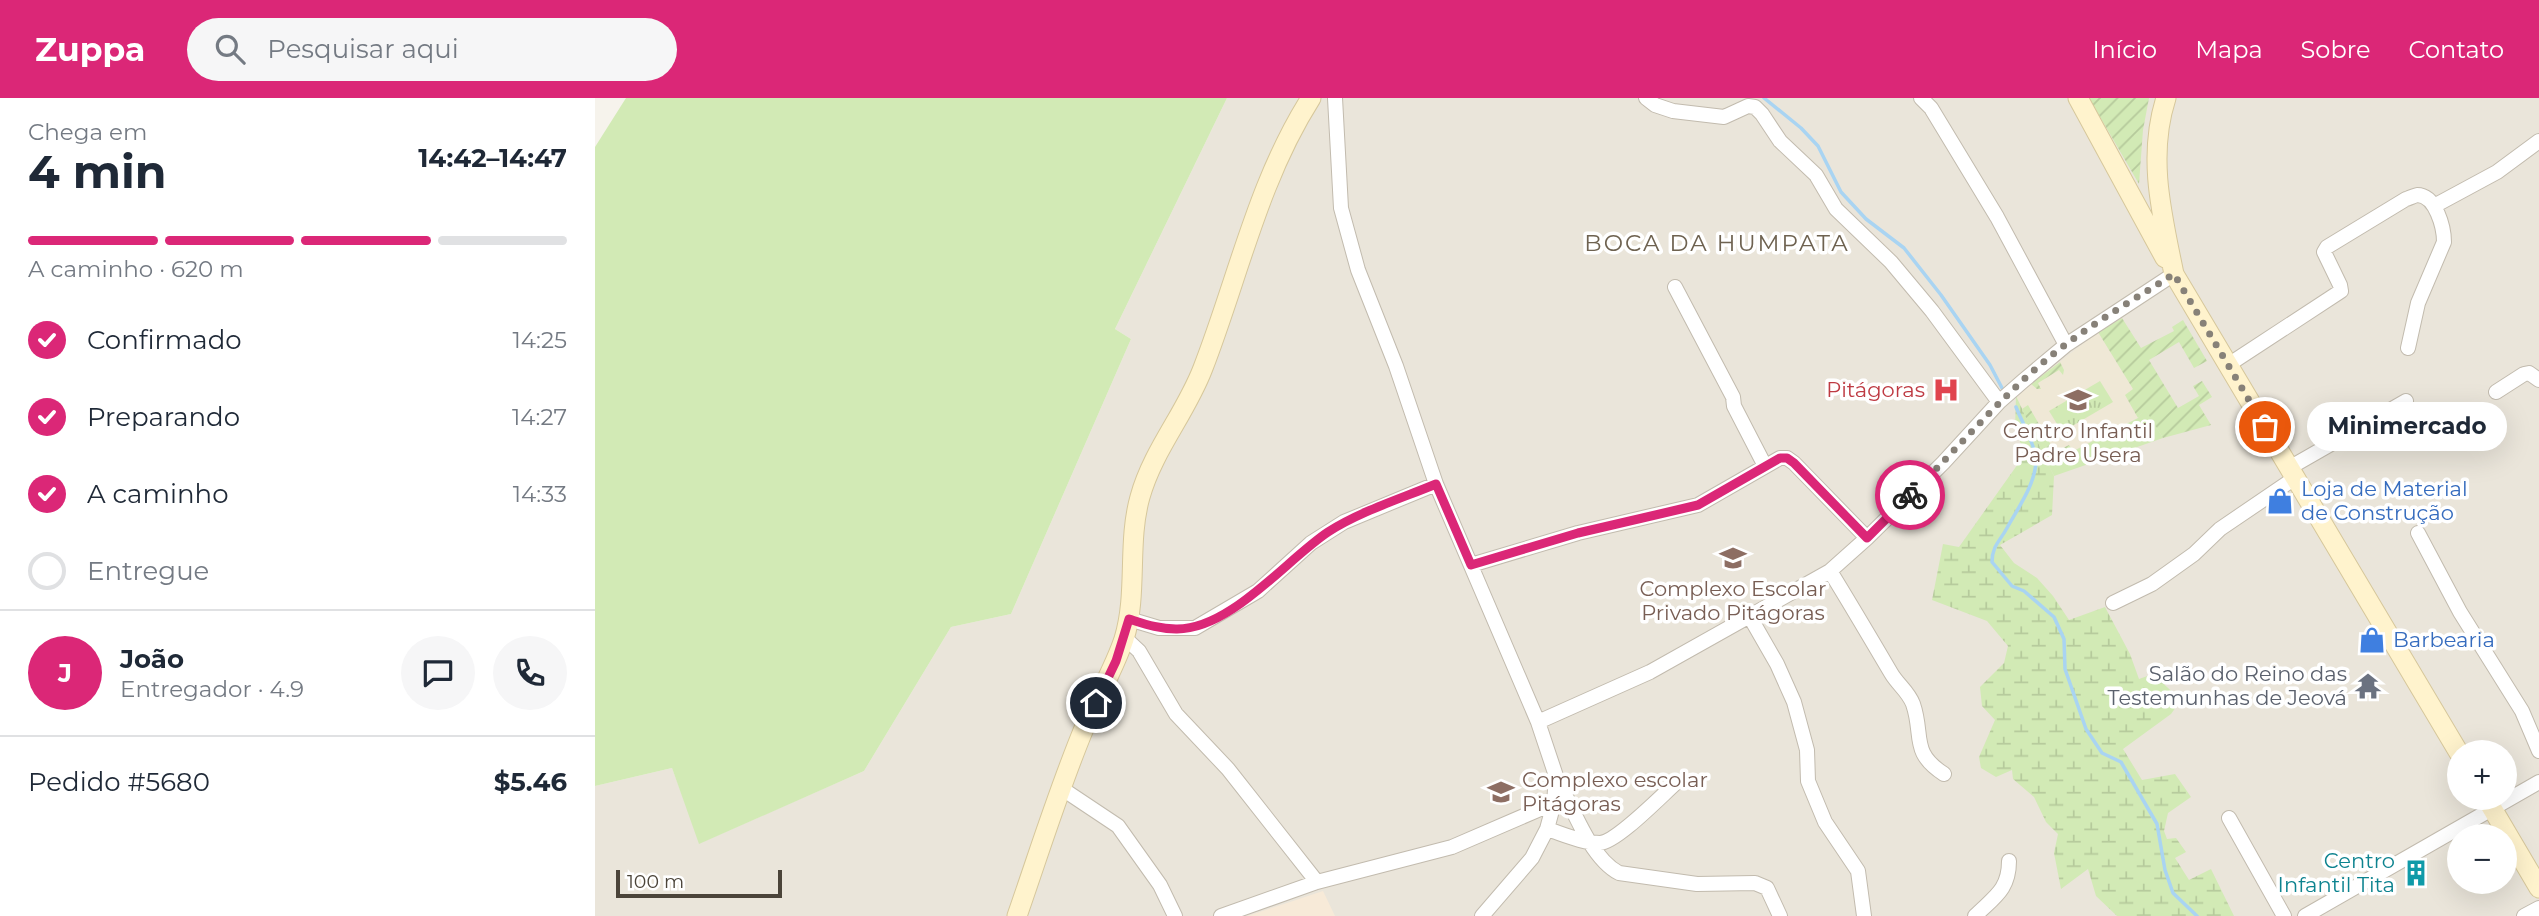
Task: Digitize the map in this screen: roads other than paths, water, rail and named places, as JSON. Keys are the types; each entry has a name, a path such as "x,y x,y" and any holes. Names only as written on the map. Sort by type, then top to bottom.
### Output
{"main road":[{"path":"2078,98 2174,274 2451,740"},
{"path":"2167,98 2159,120 2156,158 2158,192 2174,274"},
{"path":"1017,916 1061,788 1086,724 1116,661 1126,628 1134,531 1140,497 1152,463 1187,405 1239,270 1259,201 1310,99"},
{"path":"2493,810 2539,888"}],"street":[{"path":"1335,98 1341,208 1358,270 1396,366 1436,484 1538,722 1556,776 1590,842 1609,868 1619,873 1697,884 1755,883 1767,888 1780,916"},
{"path":"1646,98 1655,105 1673,111 1724,117 1748,106 1755,107 1784,146 1816,175 1836,209 1891,262 1932,311 1999,402"},
{"path":"1921,98 1931,108 1997,217 2066,345"},
{"path":"2434,205 2504,168 2539,141"},
{"path":"2228,365 2341,291 2324,252 2327,247 2416,195 2434,205 2444,242 2418,303 2409,348"},
{"path":"1538,722 1650,672 1830,571 1943,463 1999,402 2066,345 2174,274"},
{"path":"1675,287 1733,397 1734,406 1765,466"},
{"path":"2496,393 2524,374 2529,373 2539,380"},
{"path":"2113,603 2152,584 2194,554 2220,529 2292,473 2406,401"},
{"path":"1471,565 1578,533 1698,505 1780,458 1787,458 1794,463 1867,538"},
{"path":"1317,882 1228,769 1176,714 1126,628 1195,628 1258,592 1311,543 1344,522 1436,484"},
{"path":"2418,533 2460,612 2522,711 2539,751"},
{"path":"1830,571 1893,677 1908,693 1915,713 1920,746 1931,765 1944,774"},
{"path":"1750,617 1777,664 1794,702 1807,750 1808,781 1825,822 1858,871 1864,916"},
{"path":"1482,916 1532,858 1547,829 1554,803 1556,776"},
{"path":"1547,829 1590,842 1604,843 1677,782"},
{"path":"2517,791 2539,782"},
{"path":"1061,788 1118,825 1160,885 1175,916"},
{"path":"1221,916 1317,882 1452,847 1554,803"},
{"path":"2305,916 2478,810"},
{"path":"2229,818 2284,916"},
{"path":"1975,916 2004,887 2008,880 2009,861"},
{"path":"2524,916 2539,908"}],"waterway":[{"path":"1764,98 1801,128 1818,146 1841,192 1866,219 1904,248 1941,295 1990,365 2002,388"},
{"path":"2016,407 2033,446 2035,467 2026,494 1995,548 1992,562 2012,586 2024,591 2054,617 2064,639 2065,669 2086,729 2102,753 2121,762 2157,824 2165,870 2173,893 2197,916"}],"place":[{"name":"Pitágoras","path":"1946,390"},
{"name":"Centro Infantil Padre Usera","path":"2078,400"},
{"name":"Minimercado","path":"2265,427"},
{"name":"Loja de Material de Construção","path":"2280,501"},
{"name":"Complexo Escolar Privado Pitágoras","path":"1733,558"},
{"name":"Barbearia","path":"2372,640"},
{"name":"Salão do Reino das Testemunhas de Jeová","path":"2368,686"},
{"name":"Complexo escolar Pitágoras","path":"1501,792"},
{"name":"Centro Infantil Tita","path":"2416,873"}],"district":[{"name":"BOCA DA HUMPATA","path":"1717,243"}]}
